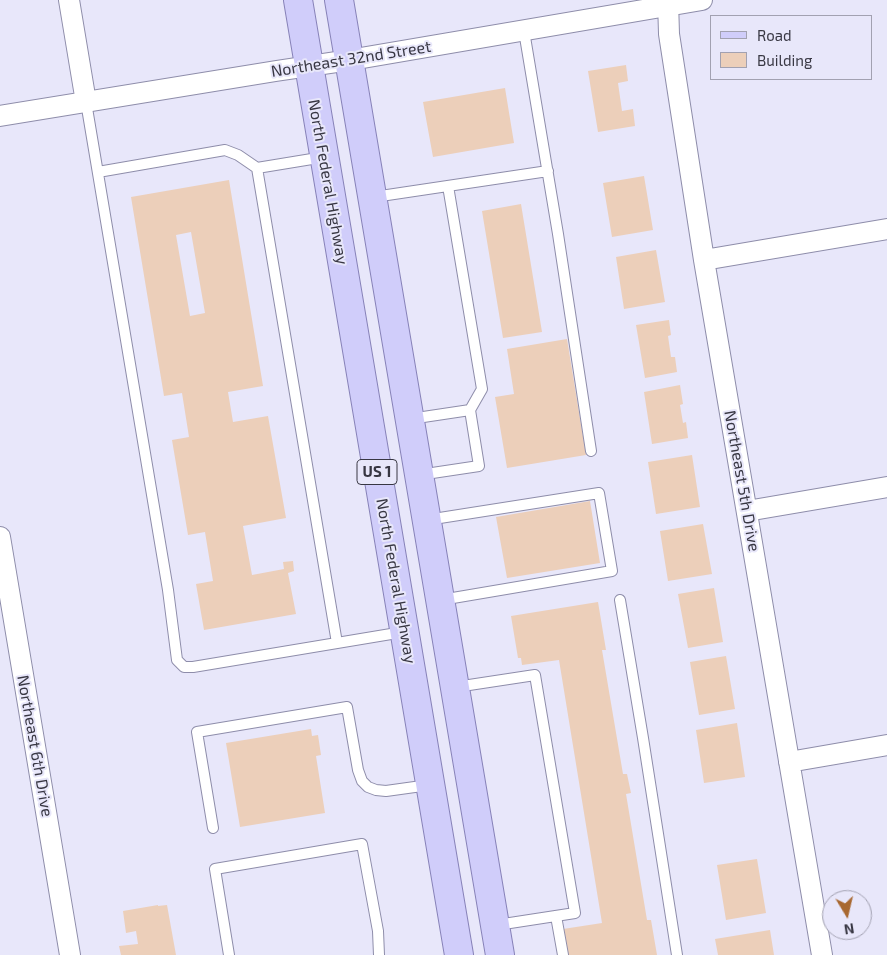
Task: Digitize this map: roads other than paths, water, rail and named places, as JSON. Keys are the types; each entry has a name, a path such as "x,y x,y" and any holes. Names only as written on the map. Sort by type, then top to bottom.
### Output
{"main road":[{"name":"North Federal Highway","path":"298,0 459,955"},
{"name":"US 1","path":"339,0 500,955"}],"street":[{"path":"69,0 86,102"},
{"name":"Northeast 32nd Street","path":"0,116 524,31 668,3 702,0"},
{"name":"Northeast 5th Drive","path":"668,3 669,34 704,260 822,955"},
{"path":"704,260 887,229"},
{"path":"747,511 887,487"},
{"name":"Northeast 6th Drive","path":"0,538 8,638 70,955"},
{"path":"789,762 887,746"}],"lane":[{"path":"524,31 548,171 591,451"},
{"path":"86,102 168,590 178,660 184,668 193,667 404,632"},
{"path":"98,172 225,150 238,155 256,168 324,158"},
{"path":"256,168 337,643"},
{"path":"373,197 548,171"},
{"path":"419,475 478,466 470,410 482,389 448,186"},
{"path":"410,419 470,410"},
{"path":"427,520 598,493 612,571 440,600"},
{"path":"620,600 677,955"},
{"path":"455,687 535,675 575,913 495,926"},
{"path":"213,828 197,732 347,707 358,770 362,781 376,790 386,791 430,785"},
{"path":"229,955 215,869 362,844 378,932 379,955"},
{"path":"556,916 563,955"}]}
